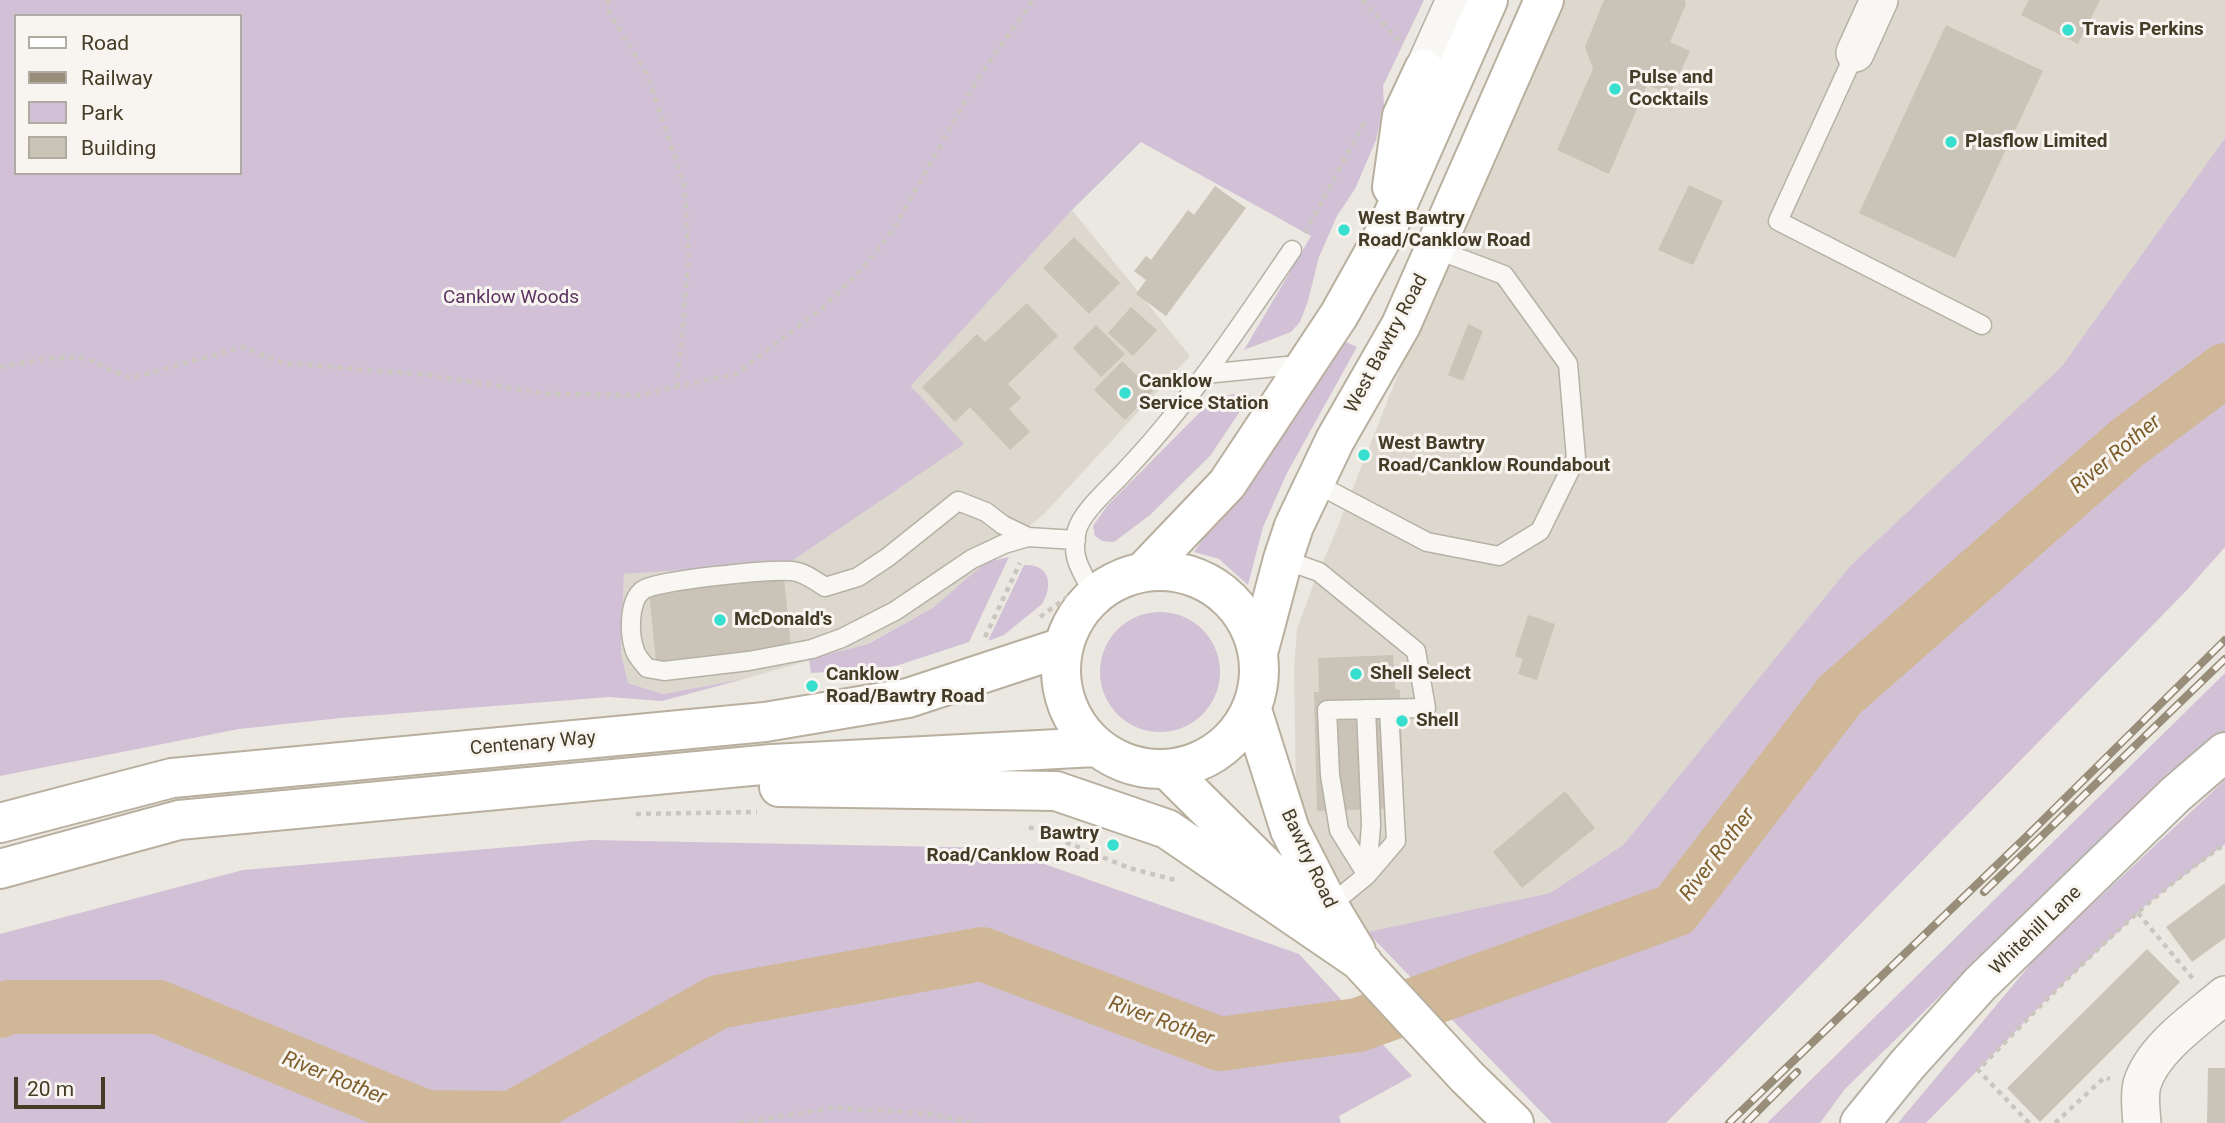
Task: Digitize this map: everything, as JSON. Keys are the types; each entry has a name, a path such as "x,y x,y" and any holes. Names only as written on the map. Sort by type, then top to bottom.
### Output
{"main road":[{"path":"1143,572 1227,484 1339,315 1386,231 1488,0"},
{"name":"West Bawtry Road","path":"1258,653 1294,526 1335,440 1401,325 1544,0"},
{"path":"1386,231 1402,116 1424,69"},
{"path":"1143,572 1177,572 1212,585 1238,608 1258,653 1259,688 1252,710 1233,740 1213,756 1168,770 1133,767 1096,747 1074,721 1065,702 1060,667 1063,647 1077,615 1094,595 1124,577 1143,572"},
{"name":"Centenary Way","path":"0,823 172,778 816,715 908,698 1063,647"},
{"name":"Bawtry Road","path":"1252,710 1290,830 1329,906 1371,971"},
{"path":"0,869 179,821 772,764 1096,747"},
{"name":"Whitehill Lane","path":"1860,1123 1980,984 2176,794 2225,752"},
{"name":"Bawtry Road","path":"1168,770 1371,971 1514,1123"},
{"path":"563,783 1056,791 1167,829 1371,971"}],"street":[{"path":"1424,69 1455,0"},
{"path":"1855,52 1879,0"},
{"path":"2142,1123 2141,1086 2149,1067 2172,1041 2220,1000"}],"lane":[{"path":"1855,52 1778,221 1982,325"},
{"path":"1315,483 1427,542 1499,556 1540,531 1576,458 1568,364 1504,275 1435,249"},
{"path":"1094,595 1077,566 1077,528 1090,509 1150,444 1229,343 1292,250"},
{"path":"1205,374 1286,366 1304,370"},
{"path":"1028,537 1003,525 986,512 958,501 888,557 858,577 825,587 813,578 793,571 720,576 654,585 642,591 635,600 632,638 635,654 647,668 664,671 749,661 812,649 842,639 895,611 972,559 1004,544 1028,537 1076,540"},
{"path":"1283,559 1319,572 1416,651 1426,708 1327,710 1329,775 1339,830 1367,875"},
{"path":"1366,709 1371,825 1367,875"},
{"path":"1329,906 1367,875 1396,841 1389,709"}],"path":[{"path":"608,0 609,13 647,74 684,184 689,257 677,387"},
{"path":"0,367 42,359 78,357 94,361 131,378 243,347 283,363 428,375 548,394 639,395 736,374 826,305 863,267 893,230 977,80 1032,0"},
{"path":"1362,0 1424,69"},
{"path":"1292,250 1305,233 1368,115"},
{"path":"981,645 1018,570 1028,537"},
{"path":"635,814 766,812"},
{"path":"1021,824 1129,868 1181,881"},
{"path":"2029,1123 1978,1070 2049,997 2138,913 2225,844"},
{"path":"2138,913 2220,1000"},
{"path":"2055,1123 2105,1077 2141,1086"},
{"path":"738,1123 833,1108 923,1113 978,1123"}],"shaded area":[{"path":"1563,0 2225,0 2225,138 2062,366 1851,565 1623,845 1550,893 1367,932 1328,875 1309,834 1296,792 1294,669 1297,629 1425,306"},
{"path":"1072,210 1190,356 1044,514 934,607 867,644 744,679 663,694 628,683 621,653 624,574 789,563 963,444 911,386"}],"green space":[{"name":"Canklow Woods","path":"0,0 1424,0 1383,86 1384,106 1376,140 1355,189 1337,216 1319,257 1300,322 1291,332 1244,350 1311,236 1141,142 1072,210 911,386 964,444 789,563 624,574 621,653 628,683 663,694 744,679 662,701 609,697 341,718 239,729 0,776"},
{"path":"2225,138 2225,547 2187,590 1666,1123 1552,1123 1367,932 1550,893 1623,845 1851,565 2062,366"},
{"path":"1337,338 1357,347 1287,473 1263,527 1248,585 1219,559 1194,552"},
{"path":"1251,395 1210,456 1150,515 1114,542 1102,541 1095,536 1093,526 1107,506 1204,408 1220,397"},
{"path":"1009,557 969,642 880,669 811,673 809,659 868,644 934,607 986,562"},
{"path":"1024,565 1040,568 1047,577 1048,590 1042,604 1004,635 988,641"},
{"path":"1160,612 1183,617 1202,630 1215,649 1220,672 1215,695 1202,714 1183,727 1160,732 1137,727 1118,714 1105,695 1100,672 1105,649 1118,630 1137,617"},
{"path":"2225,673 2225,733 2170,771 1845,1089 1820,1123 1767,1123"},
{"path":"2225,780 2225,844 2146,905 2049,997 1926,1123 1898,1123 2039,954"},
{"path":"591,840 999,848 1299,954 1412,1076 1339,1116 1341,1123 0,1123 0,934 243,870"}],"building":[{"name":"Pulse and Cocktails","path":"1604,0 1685,0 1686,4 1670,42 1690,51 1670,94 1647,85 1609,174 1557,150 1593,69 1585,47"},
{"name":"Travis Perkins","path":"2029,0 2100,0 2078,44 2021,15"},
{"name":"Plasflow Limited","path":"1946,25 2043,71 1955,258 1859,213"},
{"path":"1689,185 1723,201 1693,265 1658,250"},
{"path":"1215,186 1246,208 1166,316 1136,294 1146,280 1134,271 1146,256 1151,260 1188,210 1194,215"},
{"path":"1074,237 1120,283 1089,314 1043,268"},
{"path":"1027,303 1058,336 1008,384 1021,398 1009,409 1030,432 1010,450 970,407 955,422 922,387 977,334 985,342"},
{"path":"1131,307 1157,330 1133,356 1108,333"},
{"path":"1468,324 1483,331 1463,381 1448,375"},
{"path":"1096,325 1125,354 1101,377 1073,348"},
{"path":"1122,361 1153,391 1125,420 1094,390"},
{"name":"McDonald's","path":"784,578 791,648 656,661 649,592"},
{"path":"1528,615 1555,624 1537,680 1518,674 1523,659 1515,656"},
{"path":"1393,655 1395,689 1400,690 1404,808 1317,811 1314,692 1319,692 1318,658"},
{"path":"1565,791 1595,828 1522,888 1493,852"},
{"path":"2225,883 2225,938 2192,962 2166,927"},
{"path":"2147,949 2180,982 2040,1122 2007,1088"},
{"path":"2208,1068 2225,1068 2225,1123 2207,1123"}],"waterway":[{"name":"River Rother","path":"0,1011 9,1007 158,1007 426,1117 512,1118 718,1002 982,954 1220,1044 1358,1025 1675,910 1840,695 2127,443 2225,370"}],"railway":[{"path":"1729,1123 2025,838 2225,640"},
{"path":"1984,892 2225,659"},
{"path":"1746,1123 1797,1072"}],"place":[{"name":"Travis Perkins","path":"2068,30"},
{"name":"Pulse and Cocktails","path":"1615,89"},
{"name":"Plasflow Limited","path":"1951,142"},
{"name":"West Bawtry Road/Canklow Road","path":"1344,230"},
{"name":"Canklow Service Station","path":"1125,393"},
{"name":"West Bawtry Road/Canklow Roundabout","path":"1364,455"},
{"name":"McDonald's","path":"720,620"},
{"name":"Shell Select","path":"1356,674"},
{"name":"Canklow Road/Bawtry Road","path":"812,686"},
{"name":"Shell","path":"1402,721"},
{"name":"Bawtry Road/Canklow Road","path":"1113,845"}]}
